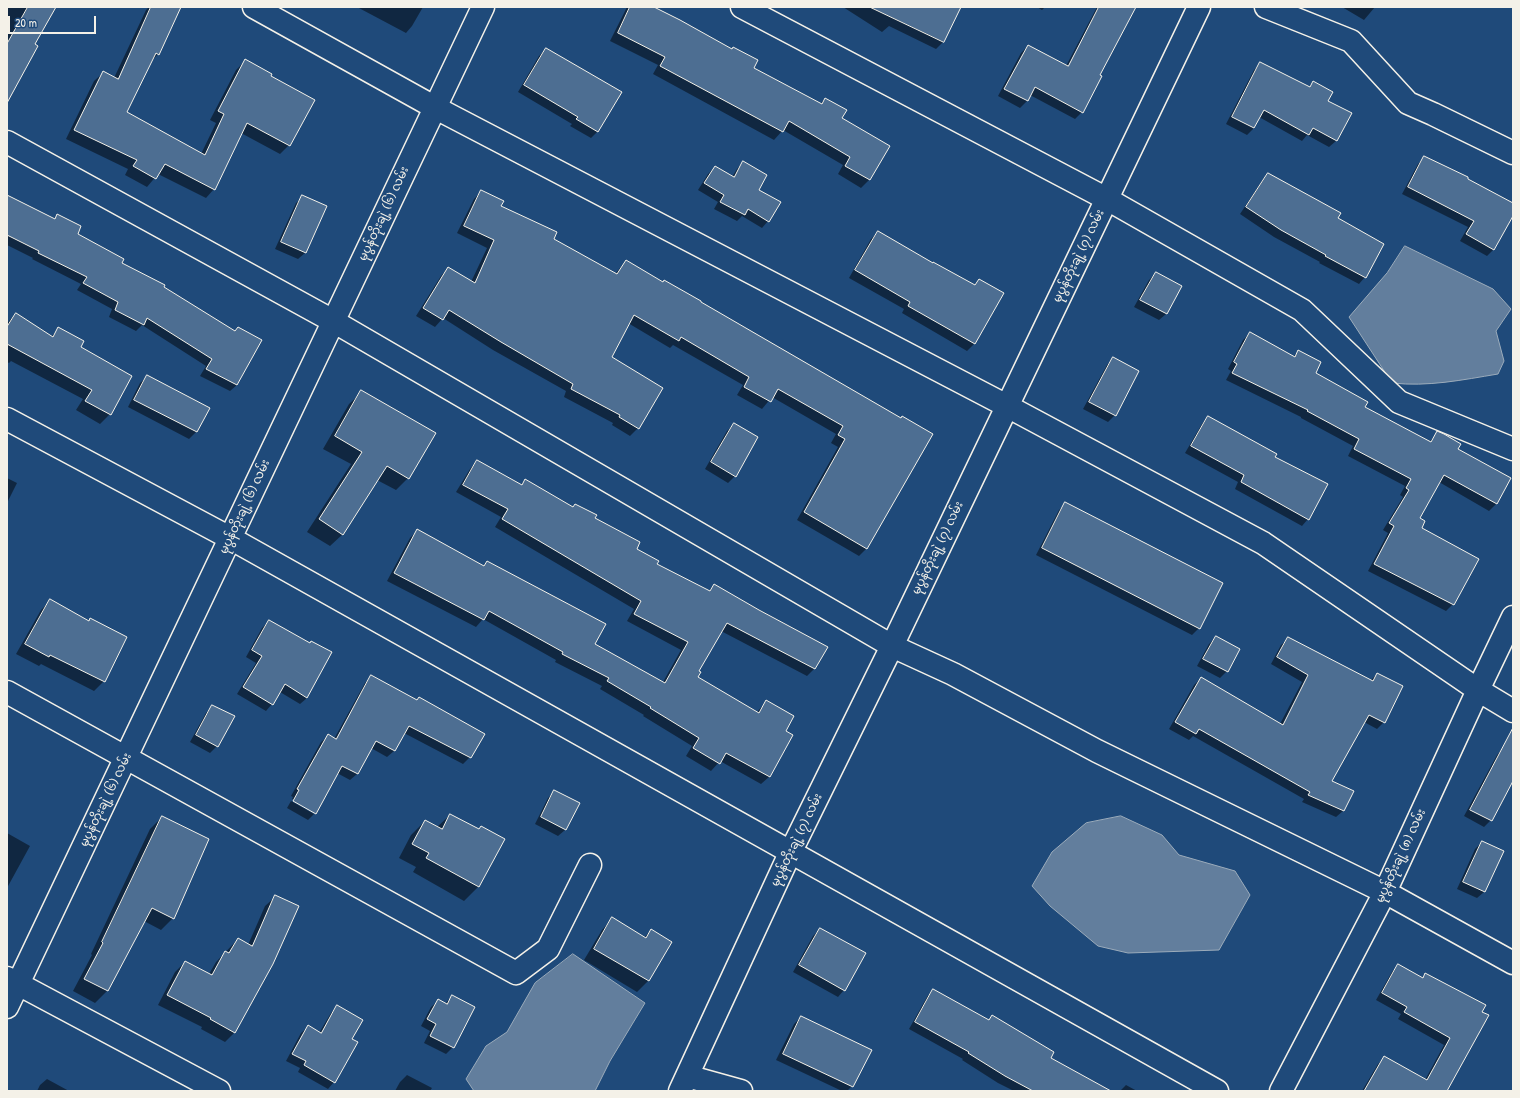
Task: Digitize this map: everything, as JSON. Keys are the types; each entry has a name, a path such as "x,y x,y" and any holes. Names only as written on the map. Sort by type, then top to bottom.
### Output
{"street":[{"path":"254,7 434,107 1007,406 1263,543 1478,690 1513,711"},
{"name":"မုပွန်တိုးချဲ့ (၆) လမ်း","path":"7,1007 12,980 126,758 434,107 483,7"},
{"path":"742,7 1107,199 1302,310 1399,402 1513,449"},
{"name":"မုပွန်တိုးချဲ့ (၇) လမ်း","path":"684,1084 791,852 892,646 1199,7"},
{"path":"1266,7 1351,41 1408,103 1513,153"},
{"path":"7,142 333,321 892,646 953,674 1097,750 1385,892 1513,963"},
{"path":"7,419 230,538 1217,1091"},
{"name":"မုပွန်တိုးချဲ့ (၈) လမ်း","path":"1281,1091 1385,892 1513,617"},
{"path":"7,692 516,973 548,949 590,864"},
{"path":"12,980 218,1091"},
{"path":"684,1084 741,1091"}],"water":[{"path":"1405,246 1493,289 1511,309 1496,331 1504,361 1498,374 1458,381 1419,384 1392,383 1349,317 1387,273"},
{"path":"1121,816 1162,835 1179,855 1235,871 1250,895 1219,950 1128,953 1098,946 1050,906 1032,886 1052,852 1086,823"},
{"path":"573,954 645,1003 610,1061 595,1091 474,1091 466,1079 486,1046 507,1032 535,983"}],"building":[{"path":"28,7 56,7 35,44 38,46 7,103 7,44"},
{"path":"151,7 181,7 159,55 156,53 127,112 205,155 224,114 218,111 245,59 272,74 271,76 315,100 290,146 247,123 215,190 165,164 156,179 133,166 137,160 74,130 103,71 118,79"},
{"path":"630,7 654,7 732,49 733,47 758,60 754,68 822,104 825,98 847,110 842,118 890,146 870,180 845,166 850,157 789,121 783,132 660,66 665,57 618,33"},
{"path":"870,7 961,7 944,42"},
{"path":"1099,7 1136,7 1100,75 1102,76 1083,113 1035,87 1028,101 1004,89 1028,45 1068,66"},
{"path":"546,48 622,92 598,132 576,119 578,117 524,85"},
{"path":"1260,62 1310,87 1313,81 1333,92 1328,101 1352,113 1337,141 1313,128 1309,135 1264,110 1254,128 1232,117"},
{"path":"1424,156 1468,177 1468,179 1513,203 1513,216 1494,250 1466,234 1474,221 1408,187"},
{"path":"743,161 767,175 759,190 781,202 769,222 748,209 745,215 720,202 724,195 704,183 715,166 734,177"},
{"path":"1268,173 1341,213 1338,218 1384,244 1366,278 1281,230 1246,207"},
{"path":"481,190 504,201 501,206 557,232 554,239 617,274 626,260 663,282 664,280 701,301 901,418 902,416 933,434 867,549 804,512 845,439 838,435 843,426 778,389 771,402 744,387 749,377 681,337 679,341 634,315 612,357 663,388 639,429 619,417 620,415 571,389 573,384 449,310 443,320 423,308 448,267 475,283 494,240 464,226"},
{"path":"7,195 55,219 57,214 81,226 78,234 124,259 122,263 165,285 164,287 235,331 238,327 262,340 237,385 206,369 212,359 147,318 144,325 115,310 118,302 83,283 87,277 38,253 39,251 7,235"},
{"path":"302,195 327,206 306,253 281,242"},
{"path":"878,231 933,263 975,285 979,279 1004,293 975,344 908,306 910,302 855,270"},
{"path":"1156,272 1182,286 1167,314 1140,300"},
{"path":"16,313 53,337 58,327 84,341 81,347 132,376 111,415 85,401 92,390 7,344 7,327"},
{"path":"1250,332 1295,357 1298,350 1321,362 1316,373 1368,402 1365,407 1431,442 1437,431 1444,434 1461,444 1458,449 1511,478 1497,504 1444,475 1420,518 1425,521 1422,528 1479,559 1454,605 1374,564 1394,526 1389,523 1409,490 1406,488 1411,479 1354,449 1359,439 1307,411 1308,410 1232,373 1237,364 1234,362"},
{"path":"1113,357 1139,371 1116,416 1089,402"},
{"path":"147,375 210,408 197,432 134,400"},
{"path":"361,390 436,433 409,479 387,466 343,535 319,519 362,452 335,436"},
{"path":"1208,416 1277,454 1275,457 1328,484 1309,520 1241,482 1244,475 1191,446"},
{"path":"734,423 758,437 736,477 711,462"},
{"path":"477,460 522,485 525,479 573,507 575,504 597,515 595,518 640,542 637,549 659,561 657,564 710,591 714,584 828,647 815,669 727,623 699,671 701,672 698,677 759,713 766,700 794,716 786,731 793,735 770,777 726,753 720,764 693,748 699,738 607,681 609,678 562,654 563,652 489,611 484,620 394,573 417,529 484,566 487,561 606,624 595,644 665,683 688,642 634,614 641,601 502,519 508,509 463,485"},
{"path":"1065,502 1223,583 1200,629 1042,548"},
{"path":"50,599 89,621 90,618 127,637 105,682 50,655 49,657 25,644"},
{"path":"269,620 310,643 311,641 332,652 307,698 285,684 273,705 243,687 262,656 252,650"},
{"path":"1216,636 1240,649 1228,672 1203,659"},
{"path":"1288,637 1373,681 1377,673 1403,686 1385,723 1369,715 1332,781 1354,791 1344,811 1308,795 1310,792 1199,729 1196,734 1175,722 1201,677 1283,725 1308,675 1277,657"},
{"path":"371,675 417,700 419,697 485,734 471,758 409,726 395,751 376,741 358,774 342,766 316,814 293,801 299,790 297,789 328,734 336,739"},
{"path":"212,705 235,716 218,747 196,735"},
{"path":"1513,728 1513,781 1492,821 1470,810"},
{"path":"554,790 580,803 566,830 541,817"},
{"path":"450,814 479,829 481,826 505,839 479,887 426,858 429,853 412,844 425,820 442,829"},
{"path":"162,816 209,839 174,919 152,908 108,991 84,979 103,943 102,942"},
{"path":"1482,841 1504,851 1485,892 1463,882"},
{"path":"275,895 299,906 273,964 235,1033 210,1019 211,1018 167,995 185,961 212,975 225,951 229,953 238,938 252,946"},
{"path":"612,917 646,938 651,929 672,942 649,981 594,949"},
{"path":"820,928 866,953 845,991 799,965"},
{"path":"1398,964 1423,978 1425,973 1486,1005 1482,1012 1489,1015 1447,1091 1364,1091 1384,1056 1427,1080 1450,1038 1404,1012 1407,1007 1382,993"},
{"path":"933,989 989,1020 992,1015 1054,1052 1051,1058 1111,1091 1033,1091 1005,1076 968,1053 969,1052 915,1022"},
{"path":"452,995 475,1007 454,1048 430,1036 436,1024 427,1019 438,999 447,1004"},
{"path":"337,1005 363,1020 352,1039 358,1042 335,1083 304,1065 306,1061 292,1054 308,1025 321,1033"},
{"path":"801,1016 872,1050 853,1087 783,1054"}]}
